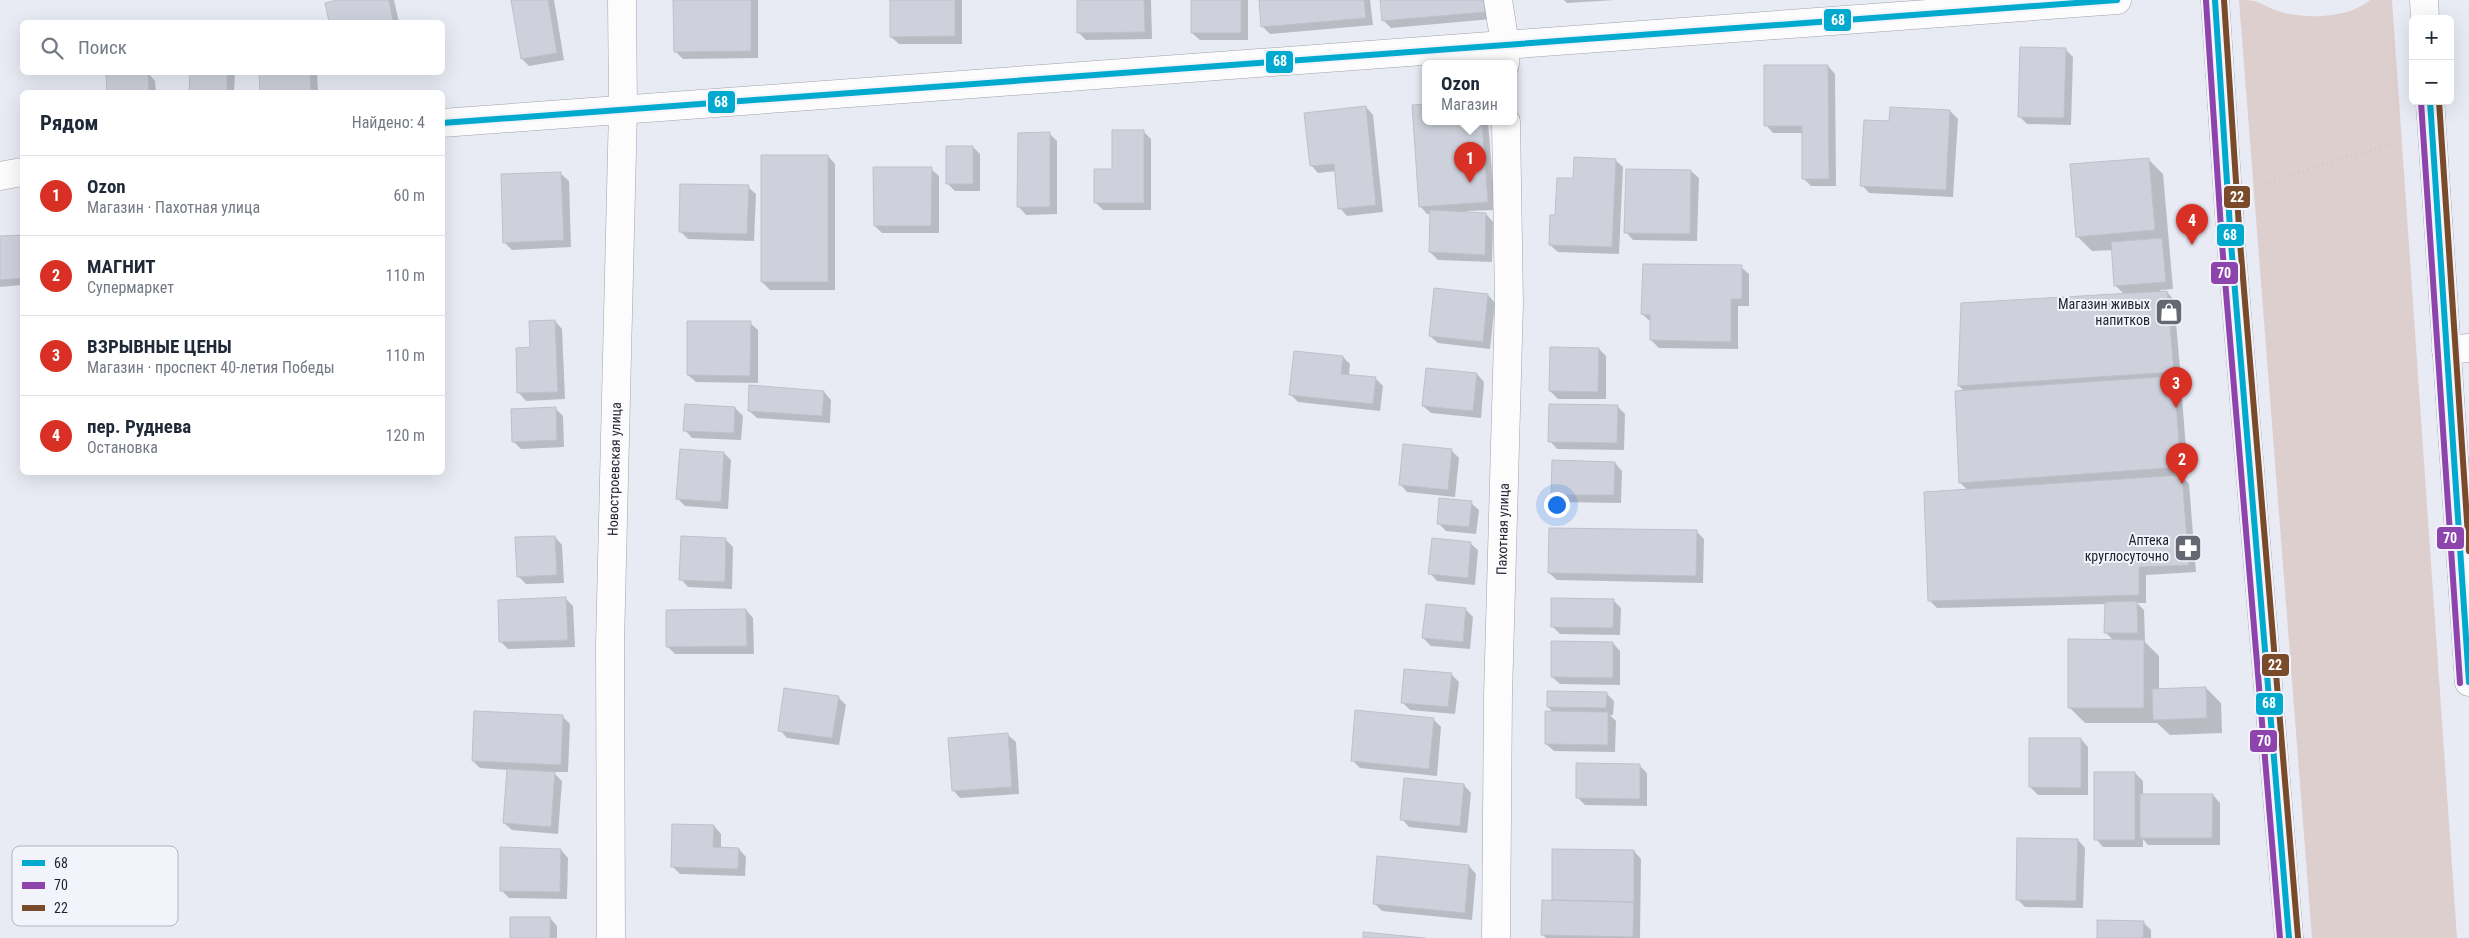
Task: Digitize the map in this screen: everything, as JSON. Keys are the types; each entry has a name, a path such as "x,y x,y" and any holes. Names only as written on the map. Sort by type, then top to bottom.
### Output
{"street":[{"name":"Новостроевская улица","path":"611,938 610,634 623,109 622,0"},
{"path":"1498,0 1505,54"},
{"path":"445,123 623,109 1505,54 2116,0"},
{"path":"2214,0 2228,194 2289,938"},
{"path":"2424,0 2425,15"},
{"path":"2430,105 2458,349 2469,682"},
{"name":"Пахотная улица","path":"1496,938 1498,695 1510,303 1506,125"},
{"path":"0,176 20,172"}],"path":[{"path":"2228,194 2432,132"}],"shaded area":[{"path":"2239,0 2255,1 2286,13 2324,16 2350,11 2370,0 2392,0 2457,938 2312,938"}],"building":[{"path":"337,0 389,0 393,20 329,20 325,3"},
{"path":"511,0 548,0 557,53 521,59"},
{"path":"673,0 751,0 751,51 674,52"},
{"path":"890,0 955,0 955,36 890,37"},
{"path":"1077,0 1144,0 1145,32 1077,33"},
{"path":"1191,0 1241,0 1241,33 1191,33"},
{"path":"1259,0 1364,0 1366,18 1261,27"},
{"path":"1380,0 1484,0 1485,12 1382,21"},
{"path":"2020,47 2066,48 2064,118 2018,117"},
{"path":"1764,65 1828,65 1829,179 1802,179 1802,126 1764,126"},
{"path":"106,75 148,75 149,90 107,90"},
{"path":"190,75 227,75 227,90 189,90"},
{"path":"259,75 310,75 311,90 260,90"},
{"path":"1422,104 1422,125 1482,125 1488,202 1419,207 1412,105"},
{"path":"1366,106 1376,205 1338,209 1334,164 1310,166 1304,113"},
{"path":"1890,107 1950,110 1946,190 1860,186 1864,120 1889,121"},
{"path":"1112,130 1144,130 1144,203 1094,203 1094,169 1112,169"},
{"path":"1050,132 1050,207 1017,207 1018,133"},
{"path":"946,146 973,146 973,184 946,184"},
{"path":"761,155 828,155 828,282 761,282"},
{"path":"1574,157 1616,159 1612,247 1549,245 1550,215 1555,215 1557,178 1573,178"},
{"path":"2149,158 2155,230 2076,237 2070,164"},
{"path":"873,167 932,167 931,226 874,226"},
{"path":"1626,169 1691,170 1690,234 1624,233"},
{"path":"561,172 564,240 503,243 501,174"},
{"path":"680,184 749,185 747,234 679,232"},
{"path":"1430,210 1486,213 1485,255 1429,252"},
{"path":"20,235 20,278 0,280 0,236"},
{"path":"2162,238 2166,282 2114,286 2111,242"},
{"path":"1643,264 1742,265 1742,299 1731,299 1731,342 1650,340 1650,315 1641,314"},
{"path":"1434,288 1488,294 1483,342 1429,336"},
{"path":"2167,291 2174,372 1958,386 1961,303"},
{"path":"555,320 558,392 517,393 516,348 530,347 529,321"},
{"path":"687,321 751,321 750,376 687,375"},
{"path":"1550,347 1599,348 1598,392 1549,391"},
{"path":"1294,351 1343,356 1341,374 1376,377 1373,404 1289,395"},
{"path":"1426,368 1477,373 1473,411 1422,406"},
{"path":"2174,376 2181,467 1959,483 1955,391"},
{"path":"749,385 824,391 822,416 748,411"},
{"path":"685,404 735,407 734,433 683,431"},
{"path":"1549,404 1618,405 1617,443 1548,442"},
{"path":"556,407 557,440 512,442 511,409"},
{"path":"1403,444 1452,449 1448,490 1399,485"},
{"path":"680,449 724,452 721,502 676,499"},
{"path":"1552,460 1615,462 1614,495 1551,495"},
{"path":"2182,475 2189,565 2139,567 2139,595 1928,601 1924,492"},
{"path":"1439,498 1472,501 1469,527 1437,524"},
{"path":"1549,528 1697,530 1696,576 1548,573"},
{"path":"555,536 557,575 517,577 515,537"},
{"path":"681,536 726,538 725,582 679,580"},
{"path":"1432,538 1471,542 1468,578 1428,574"},
{"path":"566,597 568,640 499,642 498,600"},
{"path":"1551,598 1614,599 1613,628 1551,627"},
{"path":"2137,601 2138,633 2104,633 2105,602"},
{"path":"1426,604 1466,608 1463,642 1422,638"},
{"path":"746,609 747,646 666,647 666,610"},
{"path":"2068,639 2144,640 2144,708 2068,708"},
{"path":"1551,641 1613,642 1613,678 1551,677"},
{"path":"1404,669 1452,673 1448,707 1401,703"},
{"path":"2206,687 2207,718 2153,720 2152,689"},
{"path":"784,688 839,696 832,738 778,731"},
{"path":"1547,691 1607,692 1606,708 1547,707"},
{"path":"1355,710 1434,718 1429,769 1351,761"},
{"path":"474,711 563,715 561,765 472,761"},
{"path":"1545,711 1608,712 1608,745 1545,744"},
{"path":"1008,733 1012,787 952,791 948,738"},
{"path":"2029,738 2081,738 2081,788 2029,787"},
{"path":"1576,763 1640,764 1640,799 1576,798"},
{"path":"507,769 555,772 551,827 503,823"},
{"path":"2094,772 2135,772 2135,840 2094,840"},
{"path":"1404,778 1464,784 1460,826 1400,820"},
{"path":"2140,794 2213,794 2212,838 2140,838"},
{"path":"672,824 714,825 713,847 739,848 738,869 671,867"},
{"path":"2017,838 2078,839 2076,901 2016,900"},
{"path":"500,847 561,849 560,892 500,891"},
{"path":"1552,849 1634,850 1634,902 1552,900"},
{"path":"1377,856 1469,865 1465,913 1373,904"},
{"path":"1542,900 1634,902 1633,937 1541,935"},
{"path":"510,917 550,917 550,938 510,938"},
{"path":"2097,920 2144,921 2143,938 2097,938"},
{"path":"1363,932 1425,938 1363,938"}],"transit line":[{"name":"68","path":"445,123 2117,0"},
{"name":"68","path":"2215,0 2231,243 2289,938"},
{"name":"22","path":"2224,0 2240,242 2298,937"},
{"name":"70","path":"2206,1 2222,244 2280,938"},
{"name":"70","path":"2421,105 2460,683"},
{"name":"68","path":"2430,105 2469,682"},
{"name":"22","path":"2439,105 2469,551"}],"place":[{"name":"Ozon","path":"1470,183"},
{"name":"пер. Руднева","path":"2192,245"},
{"name":"Магазин живых напитков","path":"2169,312"},
{"name":"ВЗРЫВНЫЕ ЦЕНЫ","path":"2176,408"},
{"name":"МАГНИТ","path":"2182,484"},
{"name":"Аптека круглосуточно","path":"2188,548"}]}
